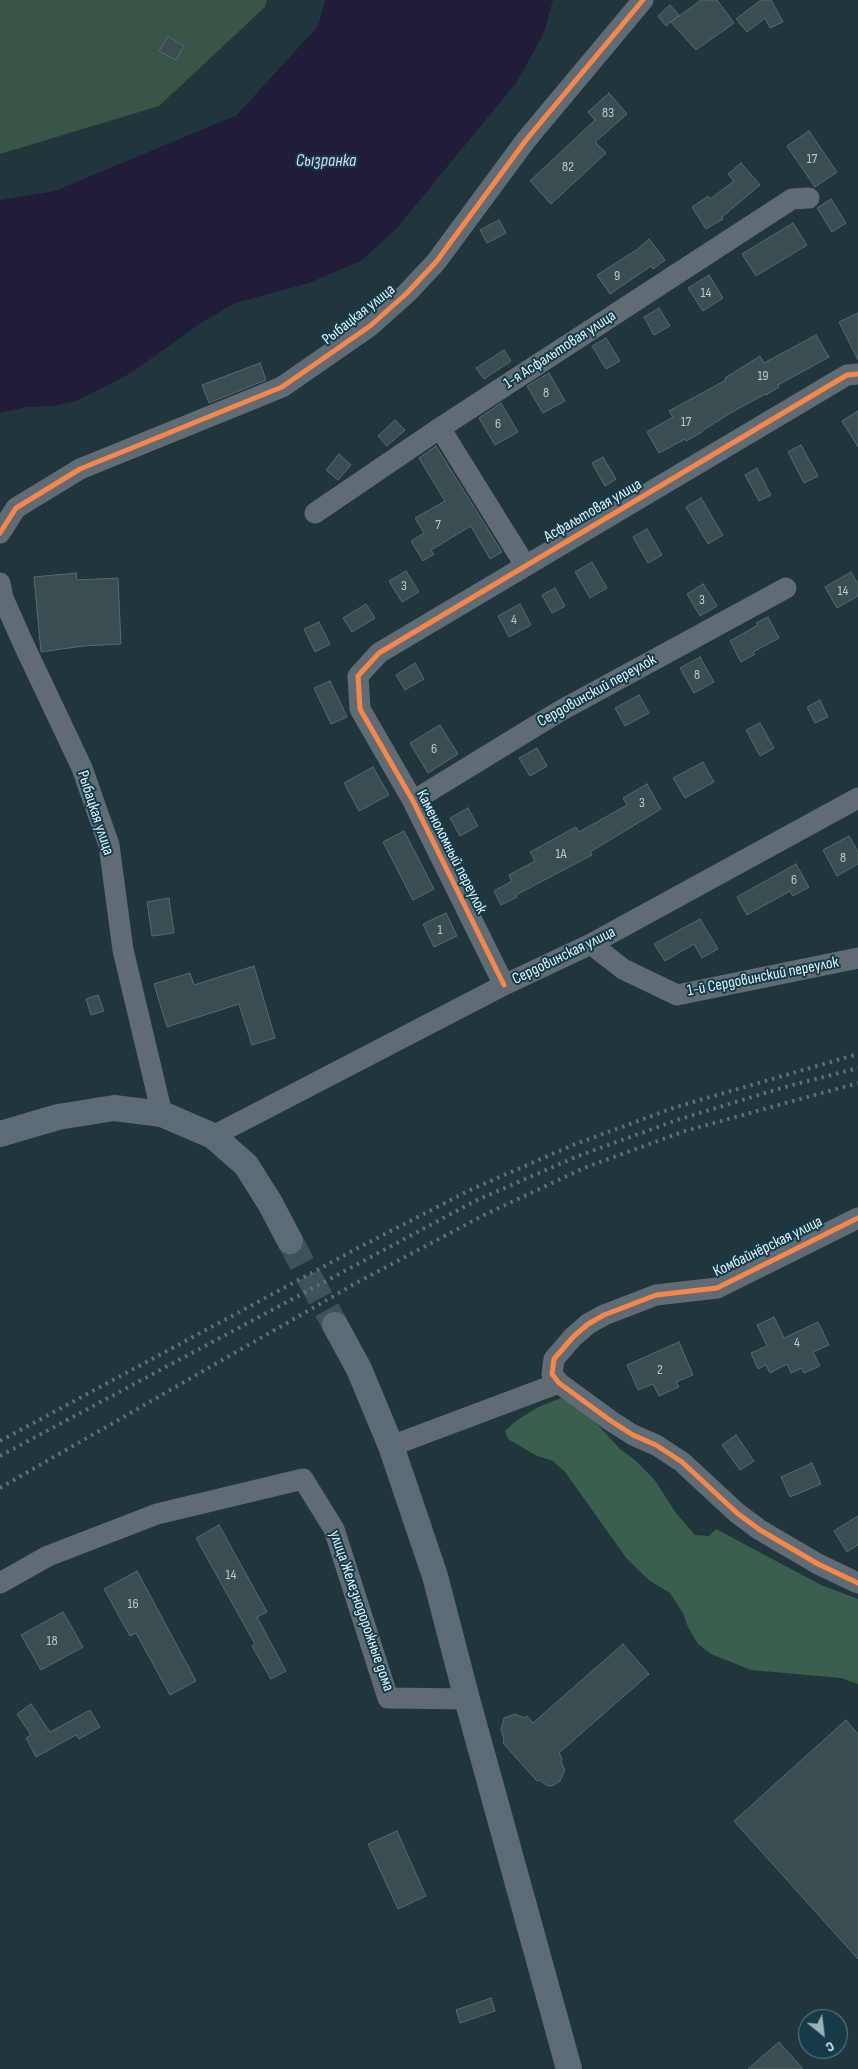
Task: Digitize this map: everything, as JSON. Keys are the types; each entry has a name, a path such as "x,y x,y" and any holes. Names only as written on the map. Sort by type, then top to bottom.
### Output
{"main road":[{"path":"0,1134 58,1117 114,1108 162,1114 213,1136 246,1165 270,1202 290,1241"},
{"path":"335,1325 359,1369 391,1446 435,1576 568,2069"}],"street":[{"name":"Рыбацкая улица","path":"0,533 16,508 80,469 282,387 370,326 407,293 436,262 526,140 643,0"},
{"name":"1-я Асфальтовая улица","path":"315,513 440,428 792,199 809,198"},
{"name":"Асфальтовая улица","path":"358,676 379,653 525,565 853,375"},
{"path":"440,428 525,565"},
{"name":"Рыбацкая улица","path":"0,583 3,598 82,768 109,845 123,950 162,1114"},
{"name":"Сердовинский переулок","path":"413,801 560,711 786,588"},
{"name":"Каменоломный переулок","path":"358,676 360,710 413,801 504,985"},
{"name":"Сердовинская улица","path":"213,1136 504,985 592,944 858,798"},
{"name":"1-й Сердовинский переулок","path":"592,944 623,969 677,995 858,958"},
{"name":"Комбайнёрская улица","path":"559,1383 552,1374 554,1359 573,1337 588,1324 604,1315 656,1295 717,1288 858,1218"},
{"path":"391,1446 559,1383 633,1435 656,1445 682,1462 737,1513 760,1530 818,1564 858,1583"},
{"name":"улица Железнодорожные дома","path":"0,1583 48,1556 157,1514 303,1479 334,1529 388,1698 467,1699"}],"green space":[{"path":"0,0 267,0 265,7 159,106 0,154"},
{"path":"561,1398 574,1405 599,1426 620,1449 635,1460 654,1479 676,1513 695,1535 709,1536 716,1529 821,1585 858,1599 858,1684 841,1678 751,1670 711,1654 698,1644 688,1627 683,1613 670,1593 650,1581 627,1559 565,1472 553,1461 537,1456 508,1439 505,1431 516,1421 538,1407"}],"water":[{"name":"Сызранка","path":"325,0 553,0 543,35 516,83 396,229 362,260 309,283 235,303 201,323 131,373 76,401 53,406 26,407 0,413 0,200 55,191 237,115 318,26"}],"building":[{"path":"701,0 717,0 734,23 696,50 671,22"},
{"path":"761,0 771,0 783,22 770,28 765,18 747,32 736,19"},
{"path":"670,5 679,15 666,26 658,16"},
{"path":"168,36 184,46 176,60 159,51"},
{"path":"609,93 627,114 595,142 606,153 551,204 530,181 595,120 588,112"},
{"path":"809,131 837,172 815,187 787,146"},
{"path":"741,163 760,185 722,217 723,219 706,229 692,207 708,196 710,199 734,181 728,174"},
{"path":"831,199 846,223 832,232 817,208"},
{"path":"499,220 506,233 487,243 480,230"},
{"path":"793,223 807,245 756,276 742,254"},
{"path":"649,239 665,260 653,269 651,266 610,294 597,275 638,249"},
{"path":"709,275 723,298 703,311 688,288"},
{"path":"659,308 670,326 654,335 644,317"},
{"path":"858,313 858,360 839,322"},
{"path":"816,335 829,357 778,385 779,387 766,395 727,415 702,432 659,453 647,432 673,417 669,411 726,380 725,378 760,356 764,363"},
{"path":"606,338 620,361 606,369 592,346"},
{"path":"504,350 511,361 484,379 476,368"},
{"path":"260,363 266,380 209,403 202,385"},
{"path":"549,373 565,401 543,413 527,386"},
{"path":"501,403 518,432 495,445 479,418"},
{"path":"858,411 858,447 842,421"},
{"path":"395,420 405,430 387,446 378,436"},
{"path":"801,445 818,476 804,483 788,452"},
{"path":"436,446 502,552 490,559 471,526 431,550 434,554 423,561 411,541 424,533 415,518 445,501 419,458"},
{"path":"339,454 351,465 338,480 326,470"},
{"path":"603,457 616,479 605,486 592,463"},
{"path":"757,468 771,495 759,501 745,475"},
{"path":"701,498 723,535 708,544 686,507"},
{"path":"647,529 662,555 648,563 633,537"},
{"path":"592,562 607,588 590,598 575,572"},
{"path":"406,571 419,592 402,602 389,581"},
{"path":"851,572 858,584 858,596 837,608 825,587"},
{"path":"76,573 77,580 118,578 121,644 83,646 41,652 34,577"},
{"path":"703,584 717,606 700,616 687,594"},
{"path":"555,588 565,606 552,613 542,595"},
{"path":"366,604 375,618 352,632 343,618"},
{"path":"520,604 531,625 509,637 498,616"},
{"path":"768,617 779,638 753,652 755,654 741,662 730,641"},
{"path":"319,622 330,644 315,652 304,629"},
{"path":"700,657 714,682 694,693 680,668"},
{"path":"415,663 424,679 405,690 396,675"},
{"path":"330,681 347,717 331,724 314,688"},
{"path":"639,695 649,713 625,726 615,708"},
{"path":"820,700 828,717 815,723 807,707"},
{"path":"760,723 774,748 760,756 746,730"},
{"path":"440,725 458,754 428,773 410,743"},
{"path":"537,748 547,766 530,776 519,758"},
{"path":"703,762 714,782 685,798 673,778"},
{"path":"373,767 389,795 359,811 344,783"},
{"path":"647,784 661,809 590,852 592,855 516,895 517,897 501,905 494,891 512,881 509,875 535,861 530,852 576,827 579,832 627,805 623,798"},
{"path":"468,808 478,826 460,836 450,818"},
{"path":"404,831 434,889 413,900 383,842"},
{"path":"849,836 858,852 858,864 837,876 823,850"},
{"path":"796,864 809,887 793,896 790,891 747,915 737,897"},
{"path":"169,898 174,933 152,936 147,902"},
{"path":"446,913 457,936 434,947 423,924"},
{"path":"700,919 718,949 702,958 694,944 665,961 654,944"},
{"path":"254,966 275,1038 252,1045 239,1004 167,1027 154,984 190,973 194,985"},
{"path":"98,995 104,1011 91,1015 86,999"},
{"path":"774,1317 784,1338 818,1322 829,1345 813,1352 820,1366 804,1373 802,1368 791,1373 787,1364 770,1373 766,1365 758,1369 751,1353 767,1346 757,1325"},
{"path":"679,1342 693,1375 676,1382 679,1387 659,1396 653,1384 638,1390 627,1365"},
{"path":"736,1435 754,1461 740,1470 722,1445"},
{"path":"812,1463 821,1484 790,1497 781,1477"},
{"path":"858,1516 858,1545 847,1552 834,1531"},
{"path":"219,1525 267,1612 257,1617 286,1671 271,1679 252,1646 255,1644 196,1538"},
{"path":"137,1571 196,1681 170,1695 136,1633 130,1636 104,1589"},
{"path":"63,1612 83,1647 41,1670 21,1635"},
{"path":"623,1644 649,1674 559,1753 565,1770 560,1781 548,1786 539,1780 537,1781 503,1743 504,1739 501,1730 504,1718 515,1714 524,1718 527,1716 533,1723"},
{"path":"31,1704 50,1732 90,1710 100,1727 79,1739 76,1735 36,1757 26,1738 31,1735 17,1714"},
{"path":"846,1720 858,1734 858,1959 734,1821"},
{"path":"397,1831 426,1896 398,1909 368,1844"},
{"path":"491,1998 495,2011 460,2023 456,2010"},
{"path":"779,2042 803,2069 748,2069"}],"tunnel":[{"path":"290,1241 335,1325"}],"railway":[{"path":"0,1441 356,1249 470,1190 573,1145 676,1107 858,1054"},
{"path":"0,1456 475,1201 578,1156 680,1119 785,1087 858,1068"},
{"path":"0,1488 358,1282 482,1216 584,1168 685,1131 858,1083"}],"cycle path":[{"path":"0,533 16,508 80,469 282,387 370,326 407,293 436,262 526,140 643,0"},
{"path":"504,985 413,801 360,709 358,676 379,653 847,375 858,374"},
{"path":"858,1218 717,1288 656,1295 604,1315 588,1324 573,1337 554,1359 552,1374 559,1383 611,1421 633,1435 656,1445 682,1462 737,1513 760,1530 818,1564 858,1583"}]}
